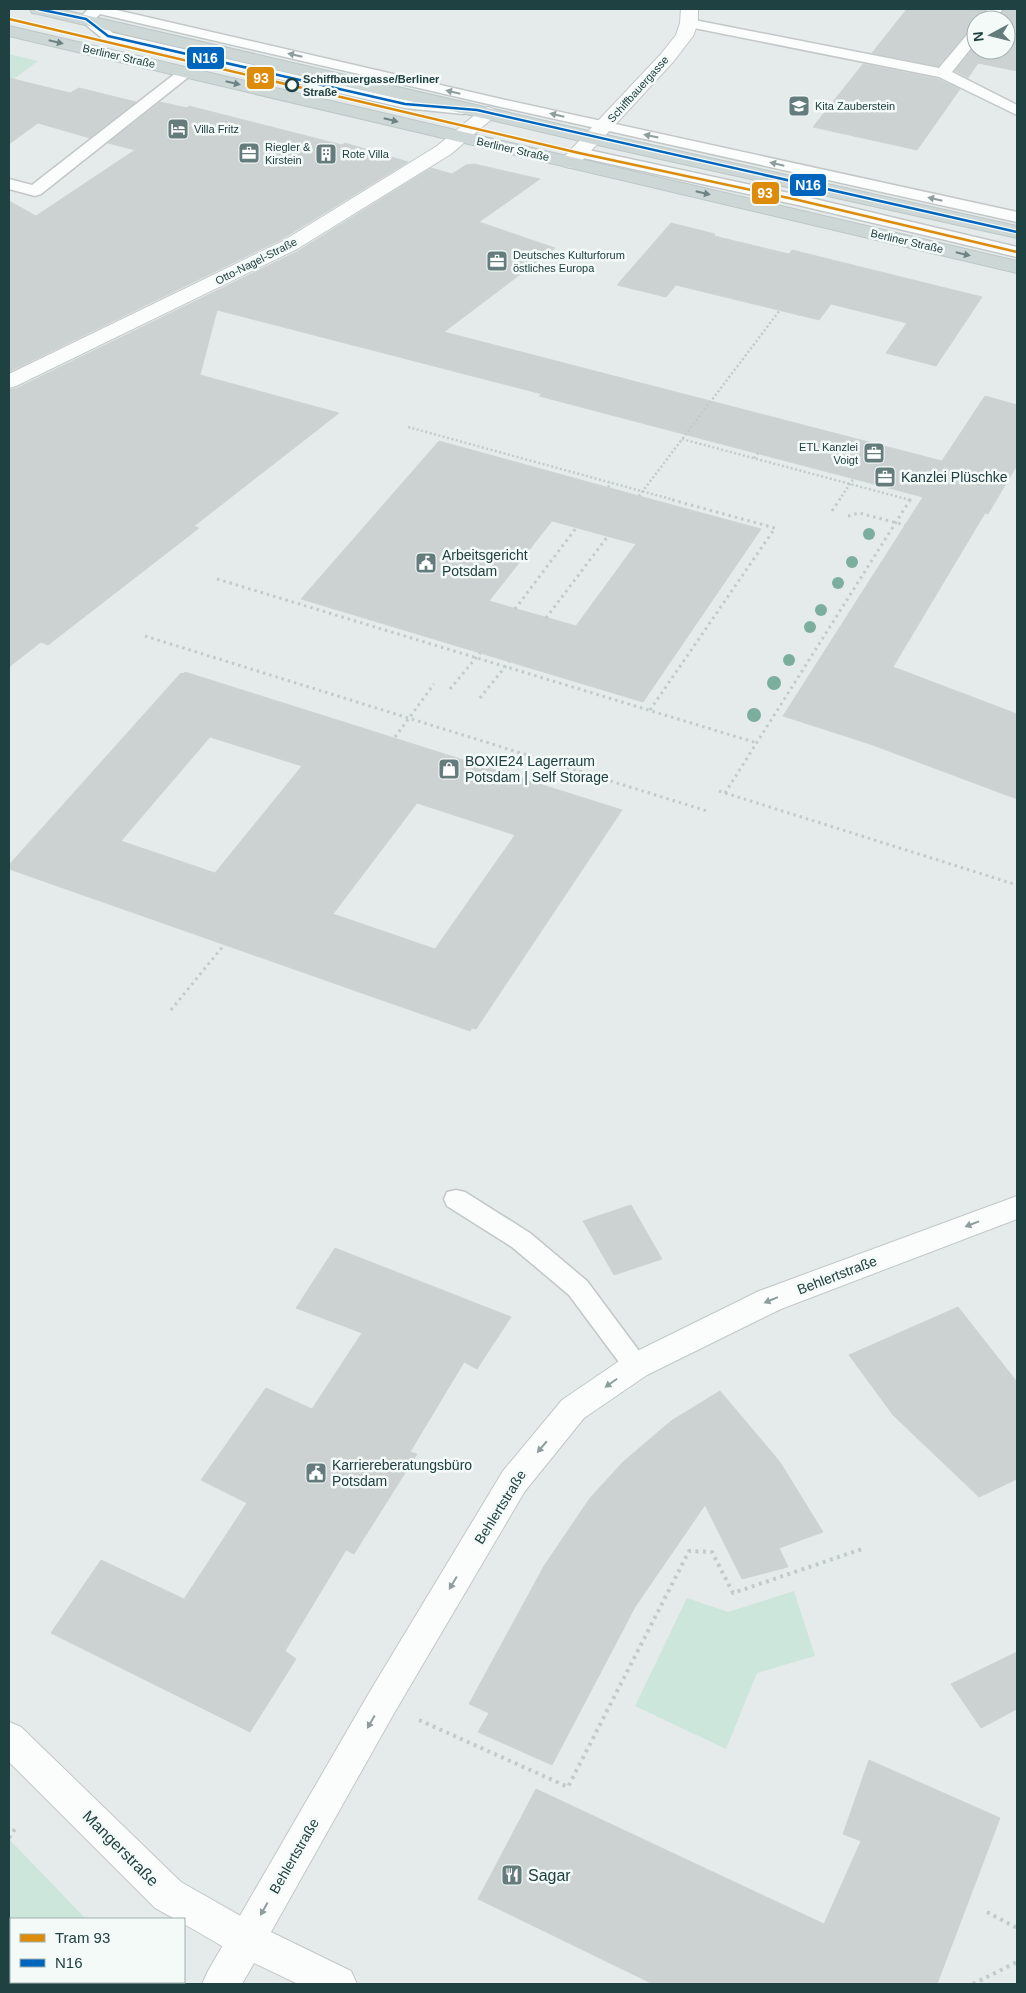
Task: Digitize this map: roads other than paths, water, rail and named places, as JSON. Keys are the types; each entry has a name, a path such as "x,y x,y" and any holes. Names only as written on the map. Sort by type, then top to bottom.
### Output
{"main road":[{"path":"38,9 93,13 483,112 599,132 1017,232"},
{"name":"Berliner Straße","path":"9,31 461,136 574,157 1017,267"}],"street":[{"name":"Schiffbauergasse","path":"574,157 667,58 684,36 689,16"},
{"name":"Otto-Nagel-Straße","path":"9,382 290,246 444,150 461,136 483,112"},
{"name":"Behlertstraße","path":"221,1984 381,1704 514,1481 573,1409 636,1366 770,1300 1017,1207"},
{"name":"Mangerstraße","path":"9,1738 168,1895 247,1940 338,1984"}],"lane":[{"path":"93,13 108,36 406,104 483,112"},
{"path":"689,16 943,73 1017,111"},
{"path":"188,36 599,132 1017,217"},
{"path":"943,73 966,45"},
{"path":"9,184 35,191 186,72"},
{"path":"574,157 798,200 1017,252"},
{"path":"456,1199 520,1240 578,1288 636,1366"}],"tram line":[{"name":"93","path":"9,19 579,153 798,200 1017,252"}],"place":[{"name":"Schiffbauergasse/Berliner Straße","path":"292,85"},
{"name":"Kita Zauberstein","path":"799,106"},
{"name":"Villa Fritz","path":"178,129"},
{"name":"Riegler & Kirstein","path":"249,153"},
{"name":"Rote Villa","path":"326,154"},
{"name":"Deutsches Kulturforum östliches Europa","path":"497,261"},
{"name":"ETL Kanzlei Voigt","path":"874,453"},
{"name":"Kanzlei Plüschke","path":"885,477"},
{"name":"Arbeitsgericht Potsdam","path":"426,563"},
{"name":"BOXIE24 Lagerraum Potsdam | Self Storage","path":"449,769"},
{"name":"Karriereberatungsbüro Potsdam","path":"316,1473"},
{"name":"Sagar","path":"512,1875"}]}
